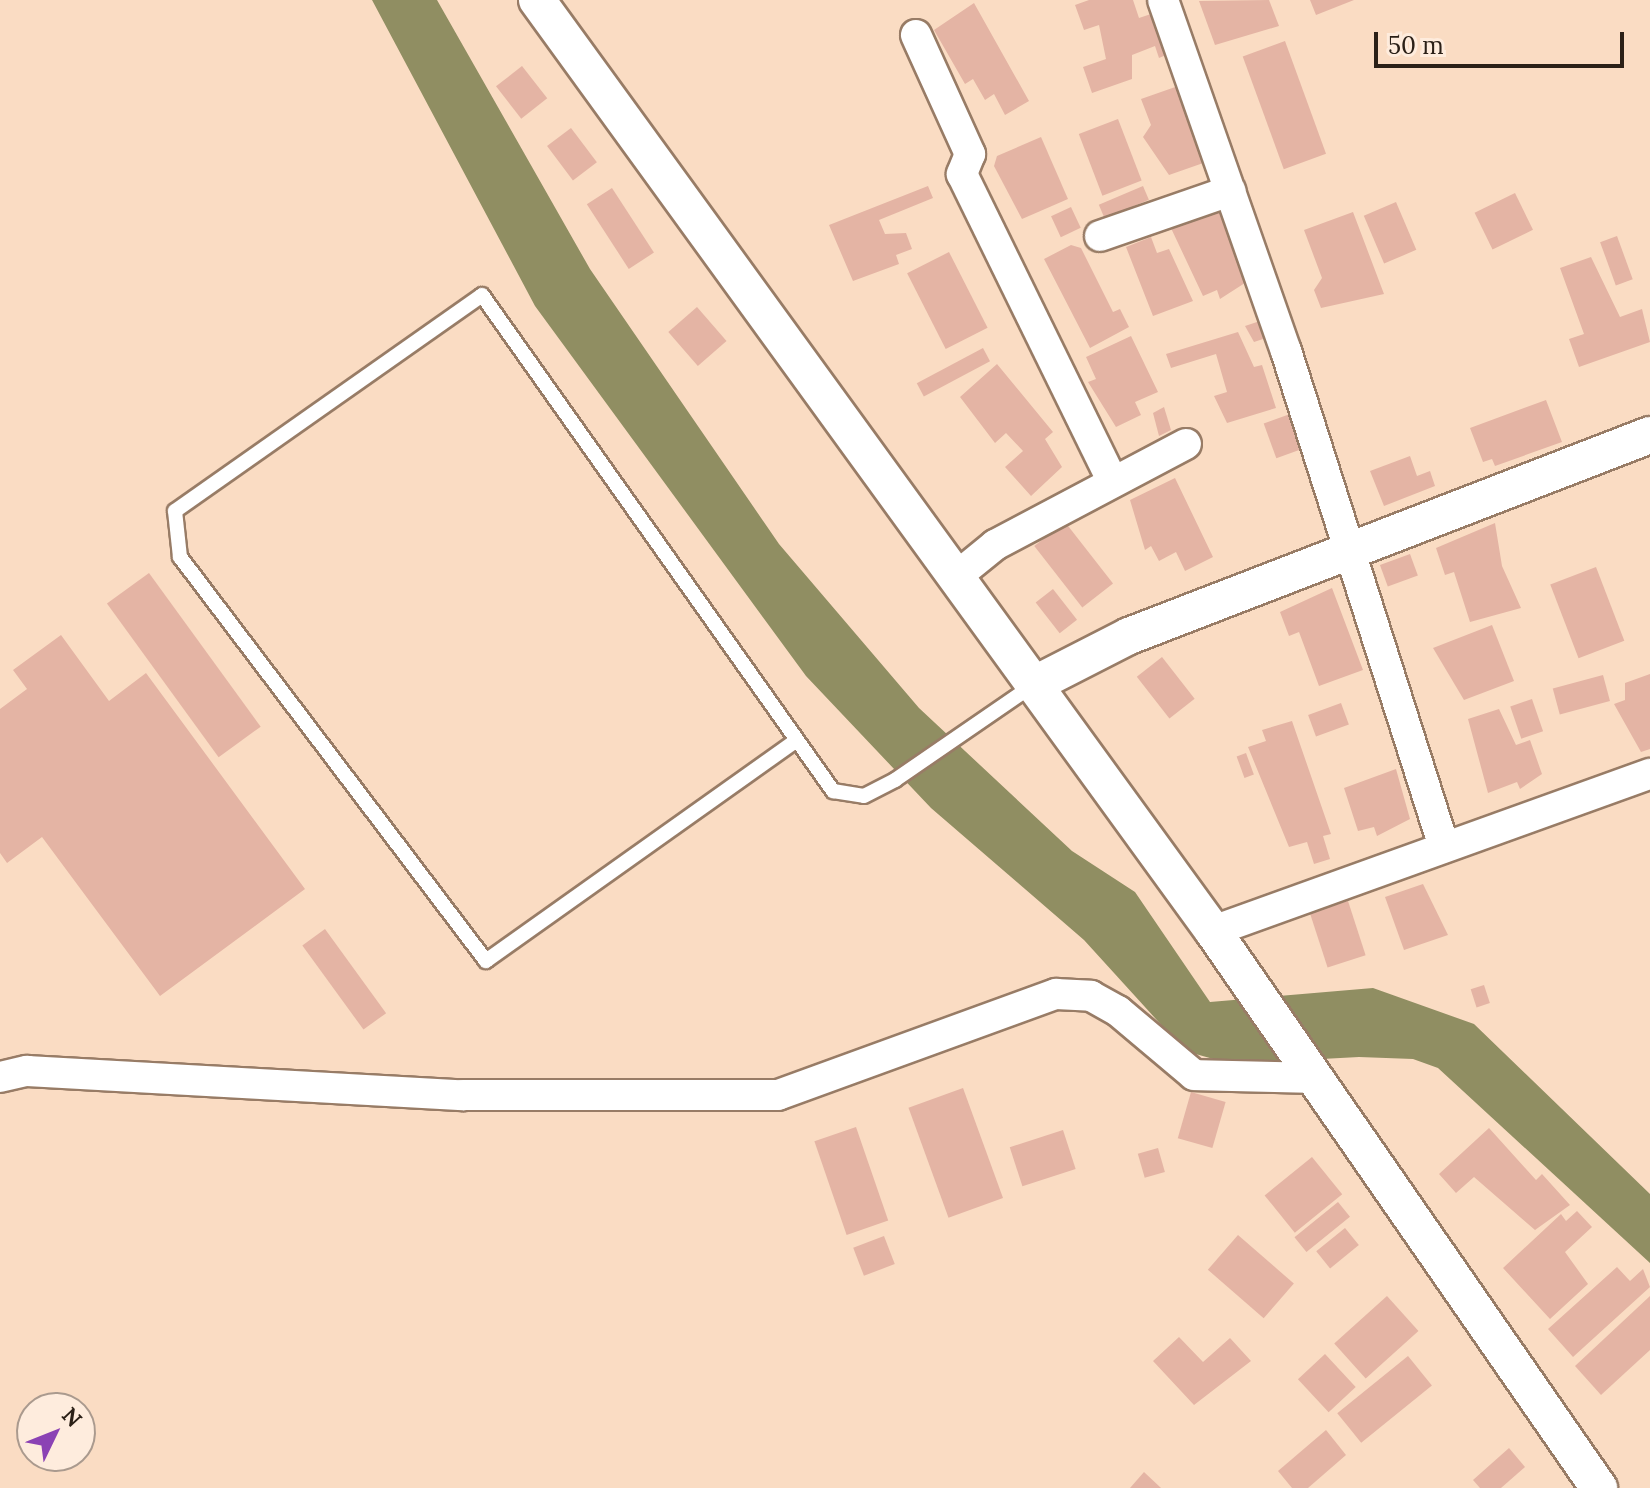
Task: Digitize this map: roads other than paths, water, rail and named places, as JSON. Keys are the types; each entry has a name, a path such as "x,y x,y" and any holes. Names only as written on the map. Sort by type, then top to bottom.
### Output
{"street":[{"path":"537,0 1213,931 1599,1488"},
{"path":"1163,0 1230,191 1444,847"},
{"path":"916,35 970,154 962,174 1111,478"},
{"path":"1100,236 1230,191"},
{"path":"1035,684 1129,636 1650,435"},
{"path":"957,576 995,545 1111,478 1186,444"},
{"path":"1213,931 1650,774"},
{"path":"0,1077 27,1071 463,1095 778,1095 1056,994 1091,996 1118,1011 1194,1075 1308,1071"}],"lane":[{"path":"794,742 486,961 189,569 175,511 482,295 794,742 833,791 864,796 895,780 1035,684"}]}
